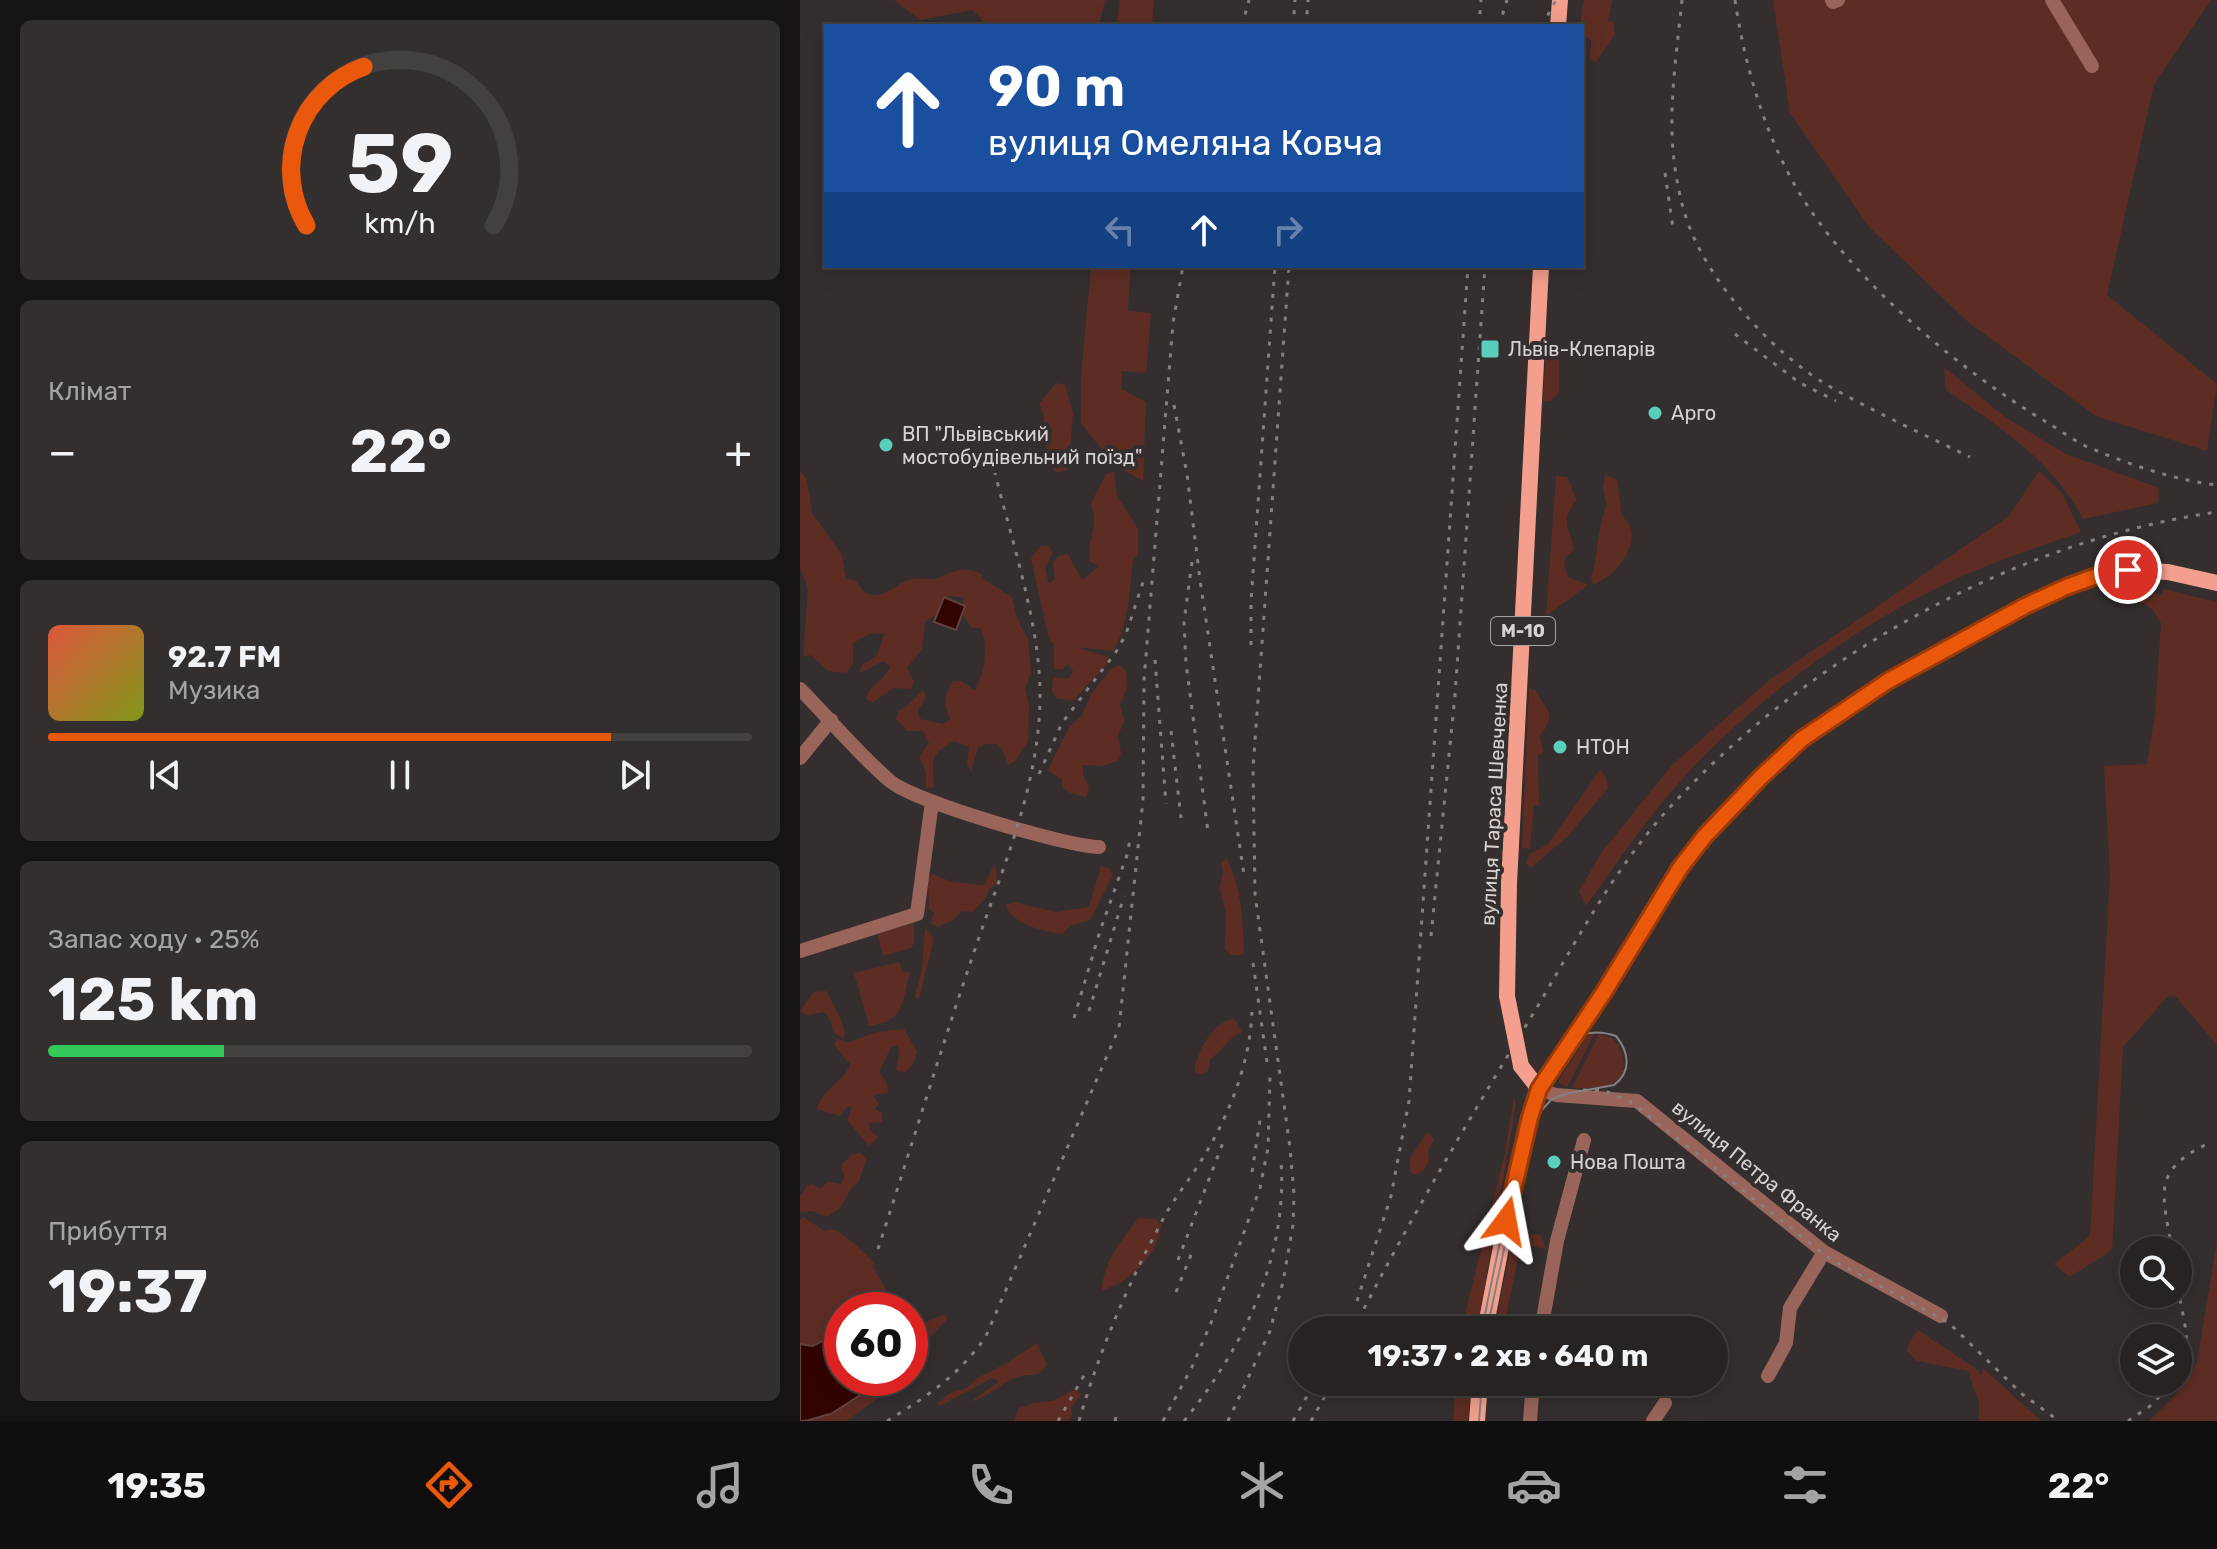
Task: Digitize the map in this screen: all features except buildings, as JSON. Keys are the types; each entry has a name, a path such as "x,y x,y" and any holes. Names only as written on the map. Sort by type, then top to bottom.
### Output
{"main road":[{"path":"1558,24 1560,0"},
{"name":"вулиця Тараса Шевченка","path":"1539,1089 1521,1066 1507,996 1508,895 1541,268"},
{"path":"1488,1316 1506,1221 1539,1089 1604,992 1680,868 1723,817 1802,739 1888,681 2025,606 2105,573 2128,570 2168,572 2217,583"},
{"path":"1477,1421 1479,1396"}],"street":[{"path":"2052,0 2092,66"},
{"path":"800,689 891,782 932,802 1025,831 1099,847"},
{"path":"800,758 831,720"},
{"path":"800,951 917,914 932,802"},
{"name":"вулиця Петра Франка","path":"1539,1089 1556,1095 1637,1101 1824,1252 1941,1316"},
{"path":"1544,1316 1557,1241 1584,1140"},
{"path":"1768,1376 1786,1343 1793,1301 1824,1252"},
{"path":"1530,1421 1532,1396"},
{"path":"1653,1421 1665,1403"}],"shaded area":[{"path":"894,0 1105,0 1099,24 985,24 973,10 920,20"},
{"path":"1120,0 1154,0 1152,24 1117,24"},
{"path":"1584,0 1612,0 1608,21 1613,22 1615,35 1596,62 1590,59 1591,41 1584,31 1581,17"},
{"path":"1773,0 2211,0 2154,84 2107,295 2217,384 2207,451 2096,416 1968,322 1869,227 1790,113"},
{"path":"1091,268 1131,268 1128,311 1151,313 1146,373 1122,371 1121,389 1146,402 1143,481 1113,464 1081,423 1081,377"},
{"path":"1546,348 1559,353 1559,393 1550,401 1543,401"},
{"path":"1944,367 2005,417 2066,454 2159,488 2158,503 2083,519 2070,497 2039,461 2005,432 1946,390"},
{"path":"1056,383 1065,385 1073,413 1069,463 1066,470 1057,473 1049,456 1043,412 1039,404"},
{"path":"800,471 807,480 812,513 842,555 846,579 855,580 865,593 885,593 912,579 935,579 963,570 980,573 984,580 1012,597 1017,618 1028,640 1031,673 1025,689 1029,706 1028,741 1015,761 1008,765 1002,749 996,744 985,744 978,748 971,771 967,764 969,747 954,741 936,755 934,787 926,788 926,772 919,757 929,743 923,731 907,731 896,719 898,711 923,690 926,697 918,711 920,719 943,724 950,719 946,699 953,681 961,681 974,690 978,684 984,660 983,635 980,628 972,628 962,614 964,597 947,596 941,611 925,622 922,649 907,668 914,682 911,689 894,688 873,702 866,699 890,666 883,661 860,673 862,665 877,656 884,633 870,634 853,643 852,663 845,673 828,671 811,655 803,657 808,589 800,568"},
{"path":"1114,471 1117,496 1138,529 1138,555 1133,559 1126,618 1113,651 1076,647 1108,657 1106,665 1074,700 1058,699 1052,693 1053,677 1069,679 1073,671 1068,664 1062,669 1054,669 1054,645 1049,639 1031,558 1041,546 1049,546 1053,553 1045,568 1049,584 1055,579 1053,562 1059,556 1068,554 1082,580 1099,566 1090,562 1094,520 1091,503 1106,474"},
{"path":"2039,471 2062,493 2081,532 1991,564 1939,587 1874,623 1811,664 1752,711 1698,762 1639,832 1586,906 1579,891 1602,852 1672,765 1767,682 2009,516"},
{"path":"1605,475 1617,480 1622,516 1632,534 1620,565 1593,585 1591,578 1607,506 1603,488"},
{"path":"1556,476 1567,477 1577,500 1567,520 1574,550 1566,556 1564,565 1568,577 1588,585 1546,616"},
{"path":"2130,589 2162,595 2163,589 2217,602 2217,1045 2176,997 2168,996 2123,1047 2112,1250 2070,1277 2054,1264 2090,1236 2110,875 2104,766 2147,764 2155,714 2161,623 2152,609 2132,597"},
{"path":"944,597 965,606 956,630 934,622"},
{"path":"1120,665 1126,671 1127,689 1120,704 1124,721 1118,736 1121,753 1118,761 1102,766 1083,765 1089,789 1086,797 1070,793 1063,788 1062,780 1048,770 1069,727 1082,716 1091,694 1112,668"},
{"path":"1529,688 1535,690 1549,717 1540,735 1543,753 1538,756 1539,805 1534,806 1530,849 1522,848"},
{"path":"1600,770 1606,777 1608,788 1568,836 1531,868 1526,863 1530,854 1548,844"},
{"path":"1226,858 1238,893 1244,955 1231,955 1225,949 1226,915 1220,888 1221,864"},
{"path":"994,865 996,885 989,889 973,912 962,911 953,920 938,927 931,923 934,913 929,909 928,880 932,874 952,882 984,885"},
{"path":"1101,866 1109,868 1113,875 1090,920 1071,926 1063,934 1038,929 1021,922 1009,912 1006,905 1014,902 1056,912 1089,907"},
{"path":"914,923 911,948 883,956 877,934"},
{"path":"925,927 934,938 919,999 915,997 922,969"},
{"path":"899,962 903,972 910,972 900,1009 890,1020 869,1026 854,973"},
{"path":"826,991 841,1019 845,1033 843,1038 833,1032 830,1019 824,1012 806,1015 800,1011 814,992"},
{"path":"1232,1019 1242,1032 1210,1059 1208,1071 1201,1074 1195,1072 1206,1040 1218,1026"},
{"path":"904,1029 917,1052 912,1066 904,1073 896,1070 898,1045 891,1047 879,1072 887,1084 888,1093 873,1095 879,1104 875,1109 882,1113 882,1122 868,1123 870,1130 878,1137 869,1146 847,1120 852,1107 846,1108 840,1116 817,1109 850,1064 834,1045 837,1039 849,1042 877,1032"},
{"path":"1595,1033 1567,1087 1558,1082 1587,1036"},
{"path":"1599,1034 1616,1042 1622,1053 1624,1066 1620,1078 1605,1086 1572,1088"},
{"path":"1514,1097 1516,1105 1479,1316 1464,1316 1505,1153"},
{"path":"1428,1132 1434,1139 1428,1152 1429,1161 1423,1171 1415,1175 1410,1171 1410,1158"},
{"path":"861,1153 866,1159 859,1182 852,1187 840,1208 827,1217 812,1211 800,1212 800,1196 808,1185 813,1184 820,1189 828,1182 841,1184 844,1177 841,1165 853,1154"},
{"path":"803,1217 826,1232 837,1231 847,1238 875,1265 872,1265 888,1292 824,1292 824,1396 881,1396 847,1421 800,1421 800,1220"},
{"path":"1138,1218 1155,1219 1161,1224 1155,1246 1132,1274 1102,1290 1110,1261"},
{"path":"1514,1232 1541,1235 1546,1249 1521,1244 1506,1316 1497,1316"},
{"path":"2217,1241 2217,1421 2149,1421 2174,1396 2192,1396 2192,1372 2197,1362"},
{"path":"945,1314 947,1319 928,1340 928,1321"},
{"path":"1918,1330 1978,1370 1981,1376 1983,1368 2041,1421 1979,1421 1979,1403 1968,1371 1917,1361 1907,1351 1909,1342"},
{"path":"824,1340 824,1396 858,1396 831,1414 800,1421 800,1344 813,1346"},
{"path":"1037,1343 1047,1365 1040,1372 1012,1380 970,1402 999,1382 992,1378 942,1405 937,1404 950,1393 967,1388 977,1378"},
{"path":"1073,1390 1081,1394 1071,1408 1072,1416 1067,1421 1014,1421 1019,1408 1053,1401"},
{"path":"1455,1396 1471,1396 1468,1421 1453,1421"}],"tram line":[{"path":"1485,1316 1518,1152 1536,1090 1549,1063 1566,1043 1589,1033 1616,1036 1627,1062 1620,1080 1614,1085 1552,1099 1537,1115 1520,1173 1490,1316"},
{"path":"1479,1421 1481,1396"}],"railway":[{"path":"1243,24 1249,0"},
{"path":"1293,24 1295,0"},
{"path":"1306,24 1308,0"},
{"path":"1479,24 1481,0"},
{"path":"1500,24 1507,0"},
{"path":"1543,24 1556,0"},
{"path":"1682,0 1673,95 1673,151 1683,208 1706,261 1752,322 1809,373 1863,405 1970,457"},
{"path":"1735,0 1744,50 1776,149 1800,194 1823,227 1879,291 1911,322 1980,378 2077,441 2155,472 2217,485"},
{"path":"1665,173 1673,228"},
{"path":"887,1421 954,1374 986,1336 1119,1028 1143,800 1144,680 1173,323 1183,268"},
{"path":"1251,645 1251,601 1275,268"},
{"path":"1228,1421 1270,1331 1293,1225 1290,1148 1255,894 1253,769 1289,268"},
{"path":"1357,1301 1391,1196 1409,1101 1468,268"},
{"path":"1431,936 1455,695 1485,268"},
{"path":"1735,334 1800,383 1836,401"},
{"path":"1174,405 1187,474 1244,875"},
{"path":"878,1249 1017,829 1038,731 1040,698 1036,643 995,473"},
{"path":"1360,1316 1443,1165 1600,902 1651,829 1726,751 1786,701 1851,655 1920,614 1991,578 2065,549 2141,527 2217,512"},
{"path":"1192,562 1184,622 1186,663 1208,832"},
{"path":"1039,774 1062,723 1126,634 1144,579"},
{"path":"1155,660 1166,804"},
{"path":"1171,731 1181,818"},
{"path":"1074,1018 1130,838"},
{"path":"1089,1011 1124,896"},
{"path":"1253,963 1267,1062"},
{"path":"1079,1421 1105,1345 1137,1271 1165,1215 1201,1161 1228,1109 1247,1051 1252,1012"},
{"path":"1163,1421 1192,1367 1213,1318 1260,1188 1268,1148 1270,1077"},
{"path":"1583,1090 1603,1090 1631,1102 1830,1259 1949,1323 2022,1394 2059,1421"},
{"path":"1252,1172 1260,1120"},
{"path":"1178,1260 1224,1140"},
{"path":"2170,1236 2164,1199 2169,1174 2190,1153 2209,1143"},
{"path":"1184,1421 1225,1363 1257,1300 1277,1232 1281,1161"},
{"path":"1176,1292 1193,1250"},
{"path":"2182,1308 2184,1324"},
{"path":"1058,1421 1086,1372"},
{"path":"1293,1421 1307,1396"},
{"path":"1311,1421 1325,1396"},
{"path":"2128,1421 2160,1396"},
{"path":"1115,1421 1117,1413"}],"place":[{"name":"Львів-Клепарів","path":"1490,349"},
{"name":"Арго","path":"1655,413"},
{"name":"ВП \"Львівський мостобудівельний поїзд\"","path":"886,445"},
{"name":"НТОН","path":"1560,747"},
{"name":"Нова Пошта","path":"1554,1162"}],"route":[{"path":"1506,1221 1539,1089 1604,992 1680,868 1704,837 1761,777 1802,739 1888,681 2066,587 2105,573 2128,570"}]}
